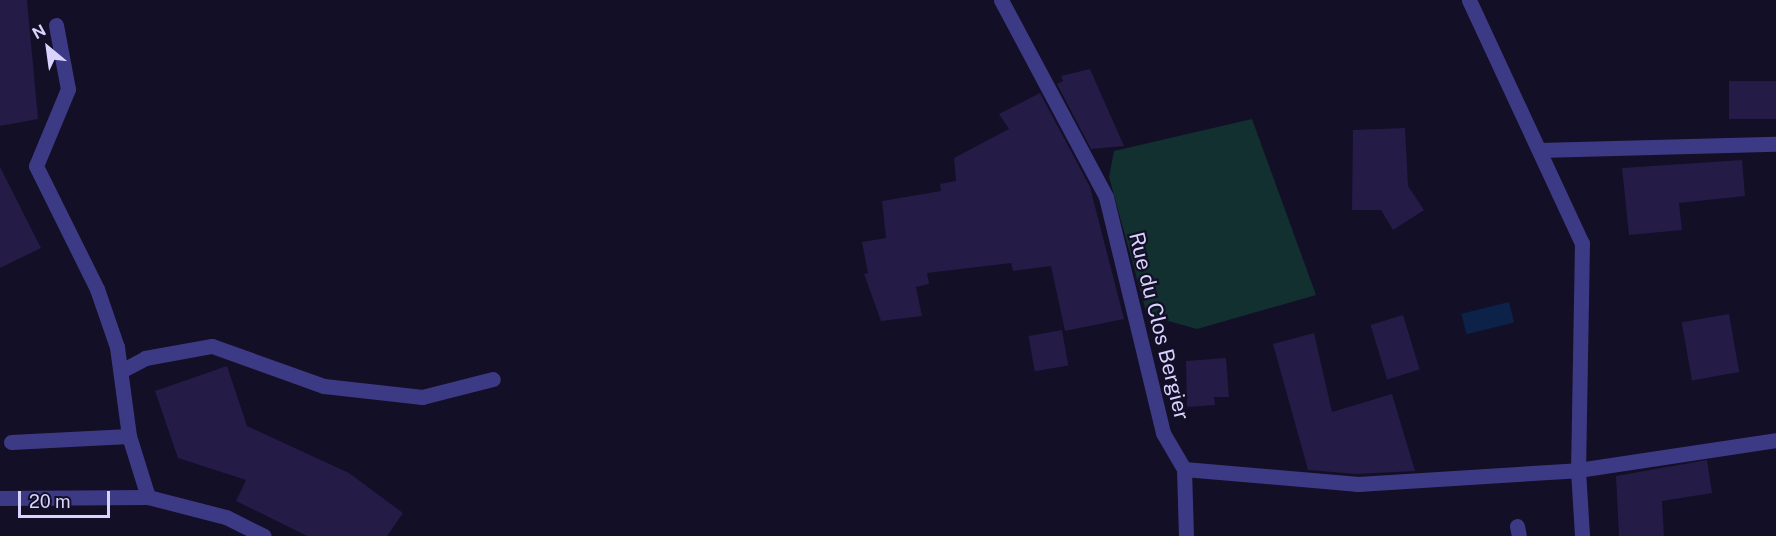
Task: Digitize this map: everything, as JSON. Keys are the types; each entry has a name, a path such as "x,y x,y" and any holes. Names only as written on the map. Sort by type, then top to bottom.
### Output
{"street":[{"name":"Rue du Clos Bergier","path":"1000,0 1106,197 1163,433 1184,469"},
{"path":"1474,1 1582,243 1578,470 1582,536"},
{"path":"56,25 68,89 36,166 97,289 121,371 129,436 148,497"},
{"path":"1539,150 1776,144"},
{"path":"121,371 145,358 212,346 324,386 422,397 493,379"},
{"path":"11,442 129,436"},
{"path":"1186,536 1184,469 1358,484 1578,470 1776,440"},
{"path":"0,498 148,497 226,516 264,536"}],"green space":[{"path":"1252,119 1316,295 1197,329 1147,315 1109,177 1114,151"}],"water":[{"path":"1509,302 1514,322 1467,334 1461,314"}],"building":[{"path":"0,0 27,0 38,119 0,126"},
{"path":"1090,69 1124,146 1091,149 1057,84 1063,81 1061,76"},
{"path":"1729,81 1776,81 1776,119 1729,119"},
{"path":"1040,93 1090,187 1124,319 1065,331 1051,266 1013,271 1011,263 927,273 929,284 916,287 922,316 881,321 864,274 868,273 862,242 886,238 882,201 941,191 940,184 956,181 954,158 1009,129 999,114"},
{"path":"1405,128 1408,186 1424,210 1393,230 1381,210 1352,210 1353,130"},
{"path":"1742,160 1745,196 1679,203 1682,230 1629,235 1622,168"},
{"path":"0,167 41,248 0,268"},
{"path":"1729,314 1739,372 1692,380 1682,322"},
{"path":"1403,315 1420,370 1387,379 1370,325"},
{"path":"1062,330 1068,365 1035,371 1029,336"},
{"path":"1314,333 1332,412 1392,394 1415,471 1356,474 1308,470 1273,344"},
{"path":"1226,358 1229,397 1214,397 1215,405 1187,407 1186,361"},
{"path":"227,366 247,426 349,473 403,513 387,536 307,536 236,501 246,480 178,458 155,391"},
{"path":"1707,460 1712,493 1662,501 1664,536 1619,536 1616,476"}]}
